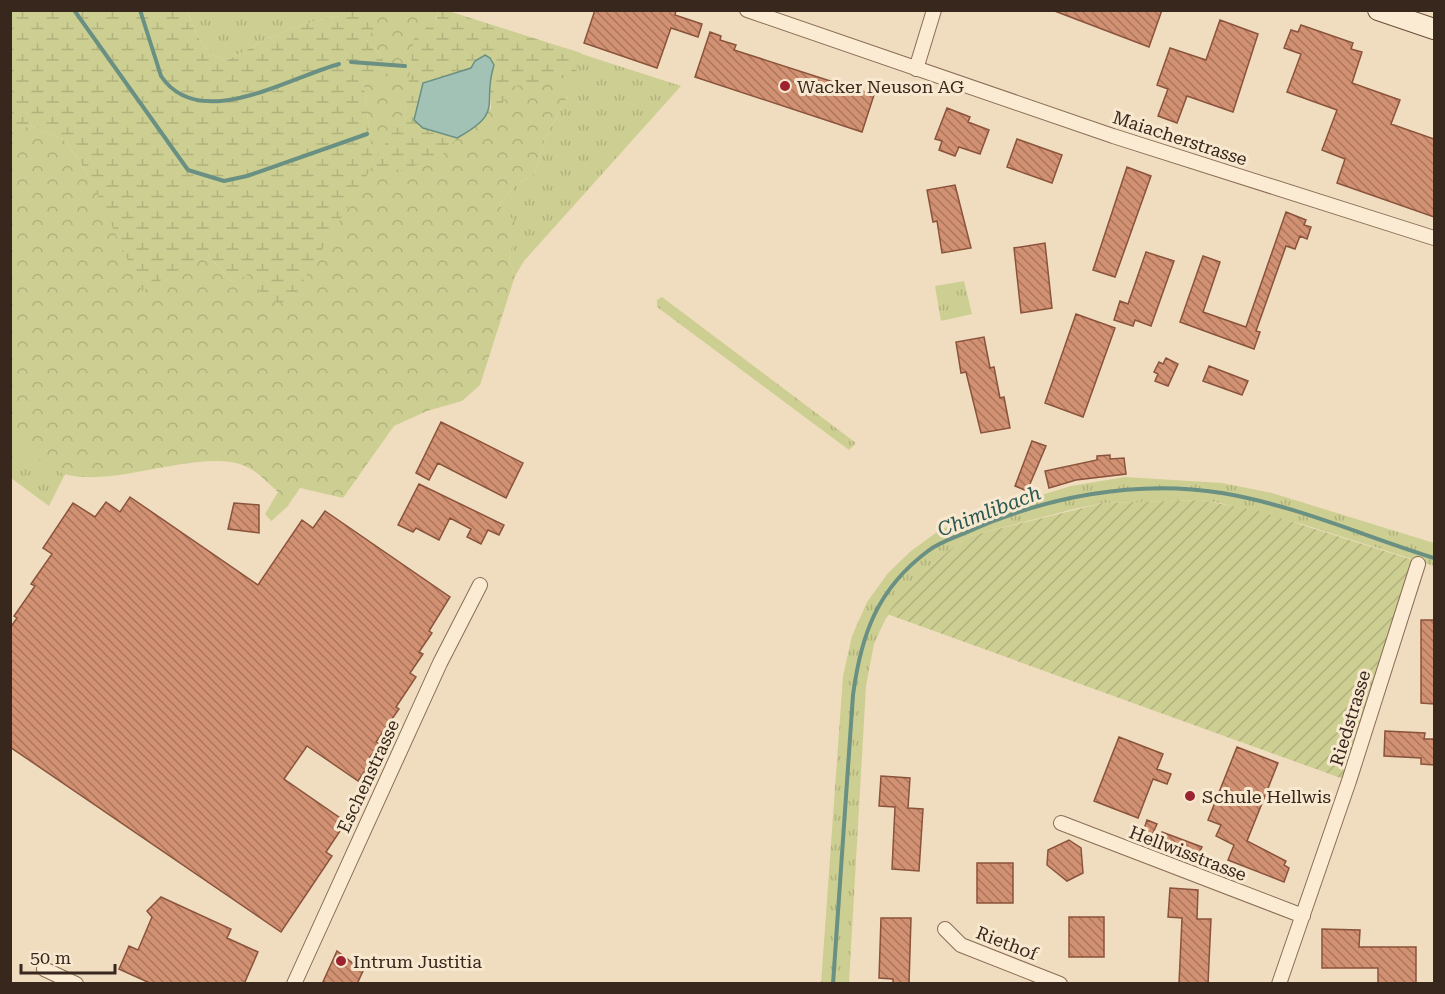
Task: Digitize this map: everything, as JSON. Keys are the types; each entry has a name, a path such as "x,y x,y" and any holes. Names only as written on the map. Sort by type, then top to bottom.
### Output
{"main road":[{"path":"1378,10 1434,29"}],"street":[{"name":"Maiacherstrasse","path":"747,10 1113,136 1434,238"},
{"path":"916,69 934,10"},
{"name":"Riedstrasse","path":"1279,984 1418,564"},
{"name":"Eschenstrasse","path":"294,984 435,674 480,585"},
{"name":"Hellwisstrasse","path":"1061,823 1303,916"},
{"name":"Riethof","path":"945,929 961,945 1060,984"},
{"path":"44,969 76,984"}],"green space":[{"path":"339,10 339,16 293,28 225,61 210,52 200,41 188,11"},
{"path":"10,11 188,11 205,47 225,61 293,28 339,16 339,11 371,11 375,26 367,40 382,58 387,73 364,85 373,164 405,111 414,38 436,20 439,11 448,11 581,53 575,76 511,87 501,106 491,108 490,77 494,65 475,61 471,68 423,83 423,128 457,138 441,156 389,175 373,165 289,305 262,297 252,272 233,283 207,254 142,291 88,174 66,141 30,125 11,135"},
{"path":"371,11 439,11 409,86 405,111 399,124 440,131 457,138 491,108 490,77 571,66 575,76 569,94 545,138 535,173 516,185 499,205 517,224 509,260 515,276 480,385 462,401 427,411 394,426 343,498 300,488 287,507 271,521 265,514 278,492 253,470 231,462 187,463 113,476 68,475 47,464 11,438 10,135 30,125 66,141 88,174 207,254 233,283 373,165 364,85 382,58 367,40"},
{"path":"439,11 448,11 681,86 524,261 515,276 509,260 516,224 499,205 516,185 535,173 545,138 569,94 433,36"},
{"path":"964,281 972,314 941,321 935,286"},
{"path":"662,297 856,443 849,450 657,307 657,300"},
{"path":"11,438 65,474 49,506 11,478"},
{"path":"1125,477 1222,483 1272,493 1434,543 1434,566 1305,525 1201,500 1103,503 966,537 915,578 885,620 874,644 866,686 849,983 821,984 843,676 852,636 867,602 888,573 911,551 937,532 960,520 1071,486"},
{"path":"1201,500 1258,511 1419,562 1349,781 887,614 915,578 966,537 1103,503"}],"shaded area":[{"path":"485,55 494,65 489,106 482,121 457,138 423,128 414,120 423,83 471,68 475,61"}],"building":[{"path":"595,10 676,10 675,15 702,24 698,37 671,28 657,68 584,43"},
{"path":"1052,10 1162,10 1149,47"},
{"path":"1220,20 1258,34 1233,112 1187,96 1177,123 1158,116 1168,89 1157,85 1170,48 1206,60"},
{"path":"1301,25 1353,43 1351,49 1362,52 1352,83 1400,100 1391,124 1434,139 1434,217 1337,183 1345,159 1322,150 1337,110 1287,92 1301,54 1284,48 1291,30 1298,32"},
{"name":"Wacker Neuson AG","path":"710,32 721,36 720,40 736,45 734,50 874,95 862,132 695,77"},
{"path":"947,108 970,117 968,122 989,130 980,154 959,147 955,156 939,150 942,141 935,139"},
{"path":"1017,139 1062,155 1052,183 1007,167"},
{"path":"1127,167 1151,176 1115,277 1093,270"},
{"path":"955,185 971,248 942,253 937,221 933,222 927,190"},
{"path":"1286,212 1306,220 1304,225 1311,227 1307,239 1300,236 1295,249 1286,246 1256,331 1260,332 1254,349 1180,322 1203,256 1220,262 1203,312 1246,327"},
{"path":"1045,243 1052,308 1021,313 1014,248"},
{"path":"1146,252 1174,261 1151,326 1135,320 1133,326 1114,320 1120,301 1128,304"},
{"path":"1076,314 1115,328 1083,417 1045,403"},
{"path":"984,337 990,368 994,367 1000,398 1004,397 1010,428 981,433 966,372 961,373 956,342"},
{"path":"1166,358 1178,364 1168,386 1155,381 1158,374 1154,372 1159,362 1163,364"},
{"path":"1209,366 1248,381 1242,395 1203,381"},
{"path":"441,422 523,463 506,498 438,463 429,480 416,473"},
{"path":"1032,441 1046,446 1027,491 1015,486"},
{"path":"1110,455 1110,459 1124,458 1126,474 1076,480 1049,488 1045,471 1097,460 1097,456"},
{"path":"419,484 504,525 499,535 488,530 481,544 467,537 471,529 450,518 439,540 416,528 413,532 398,525"},
{"path":"130,497 258,585 302,520 313,528 325,511 450,597 429,631 432,633 419,652 423,654 410,673 416,677 396,707 399,709 376,742 379,744 366,763 369,765 358,781 307,746 284,779 346,822 326,852 332,856 281,932 10,747 10,628 17,618 14,616 35,586 31,584 52,554 43,548 73,503 95,517 106,502 120,512"},
{"path":"234,503 259,505 259,533 228,529"},
{"path":"1421,620 1434,620 1434,704 1421,703"},
{"path":"1385,731 1425,733 1424,739 1434,739 1434,765 1421,764 1421,758 1384,756"},
{"path":"1119,737 1163,754 1157,769 1171,774 1167,784 1153,779 1138,818 1094,801"},
{"path":"1237,747 1278,763 1247,841 1286,861 1284,865 1289,868 1284,882 1228,860 1234,845 1216,836 1221,825 1208,820"},
{"path":"881,776 910,778 908,808 923,809 919,871 892,869 895,807 879,806"},
{"path":"1147,820 1157,824 1152,835 1143,832"},
{"path":"1162,832 1202,847 1196,860 1157,845"},
{"path":"1069,840 1081,848 1083,873 1067,881 1047,865 1048,850"},
{"path":"977,863 1013,863 1013,903 977,903"},
{"path":"1170,888 1198,890 1197,919 1211,919 1208,984 1179,984 1182,918 1168,917"},
{"path":"161,897 231,929 227,938 258,952 244,984 152,984 119,969 129,946 138,950 152,917 147,911"},
{"path":"1069,917 1104,917 1104,957 1069,957"},
{"path":"881,918 911,918 909,984 893,984 893,979 879,978"},
{"path":"1322,929 1360,930 1359,947 1416,947 1416,984 1378,984 1378,968 1322,968"},
{"name":"Intrum Justitia","path":"337,951 363,971 357,984 322,984"}],"waterway":[{"path":"74,10 188,170 224,181 247,176 367,134"},
{"path":"140,10 161,76 177,92 198,100 221,101 245,97 339,64"},
{"path":"351,62 405,66"},
{"name":"Chimlibach","path":"833,984 856,673 867,633 884,597 910,566 932,548 995,520 1058,501 1091,494 1156,488 1189,489 1249,498 1302,513 1434,558"}],"place":[{"name":"Wacker Neuson AG","path":"785,86"},
{"name":"Schule Hellwis","path":"1190,796"},
{"name":"Intrum Justitia","path":"341,961"}]}
